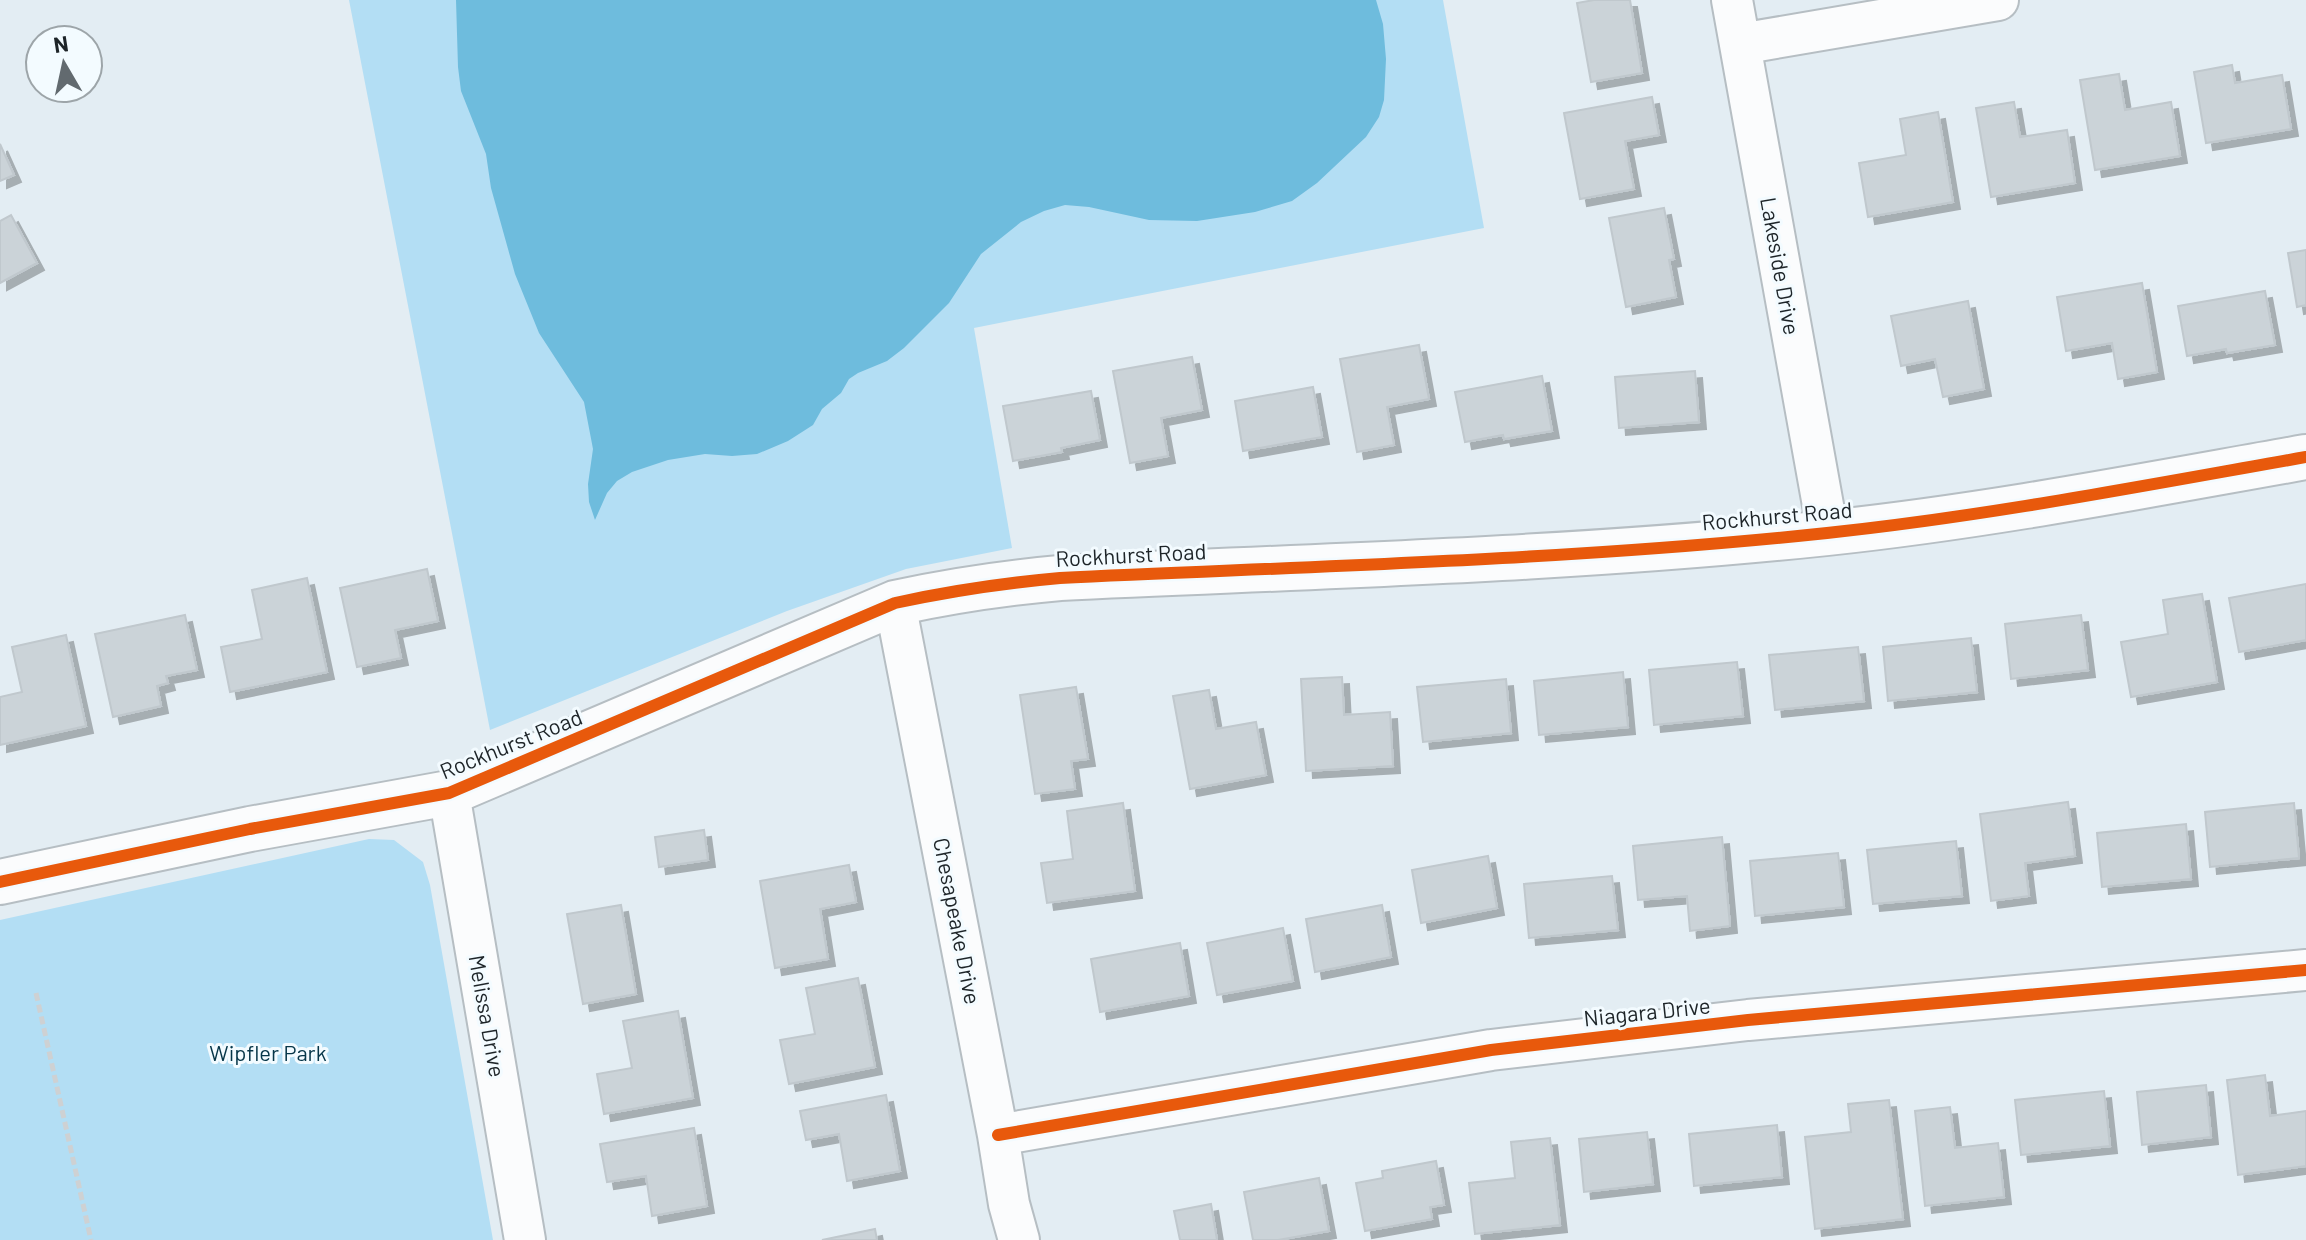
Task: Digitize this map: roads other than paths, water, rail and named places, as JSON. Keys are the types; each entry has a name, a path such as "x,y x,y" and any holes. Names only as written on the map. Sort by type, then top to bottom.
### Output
{"street":[{"name":"Lakeside Drive","path":"1732,0 1828,533"},
{"path":"1740,44 1998,0"},
{"name":"Rockhurst Road","path":"0,882 250,829 449,793 895,603 998,583 1604,552 1828,533 1979,513 2306,457"},
{"name":"Chesapeake Drive","path":"895,603 1009,1204 1019,1240"},
{"name":"Melissa Drive","path":"449,793 525,1240"},
{"name":"Niagara Drive","path":"998,1135 1491,1050 1748,1020 2306,970"}],"park label":[{"name":"Wipfler Park","path":"268,1053"}]}
